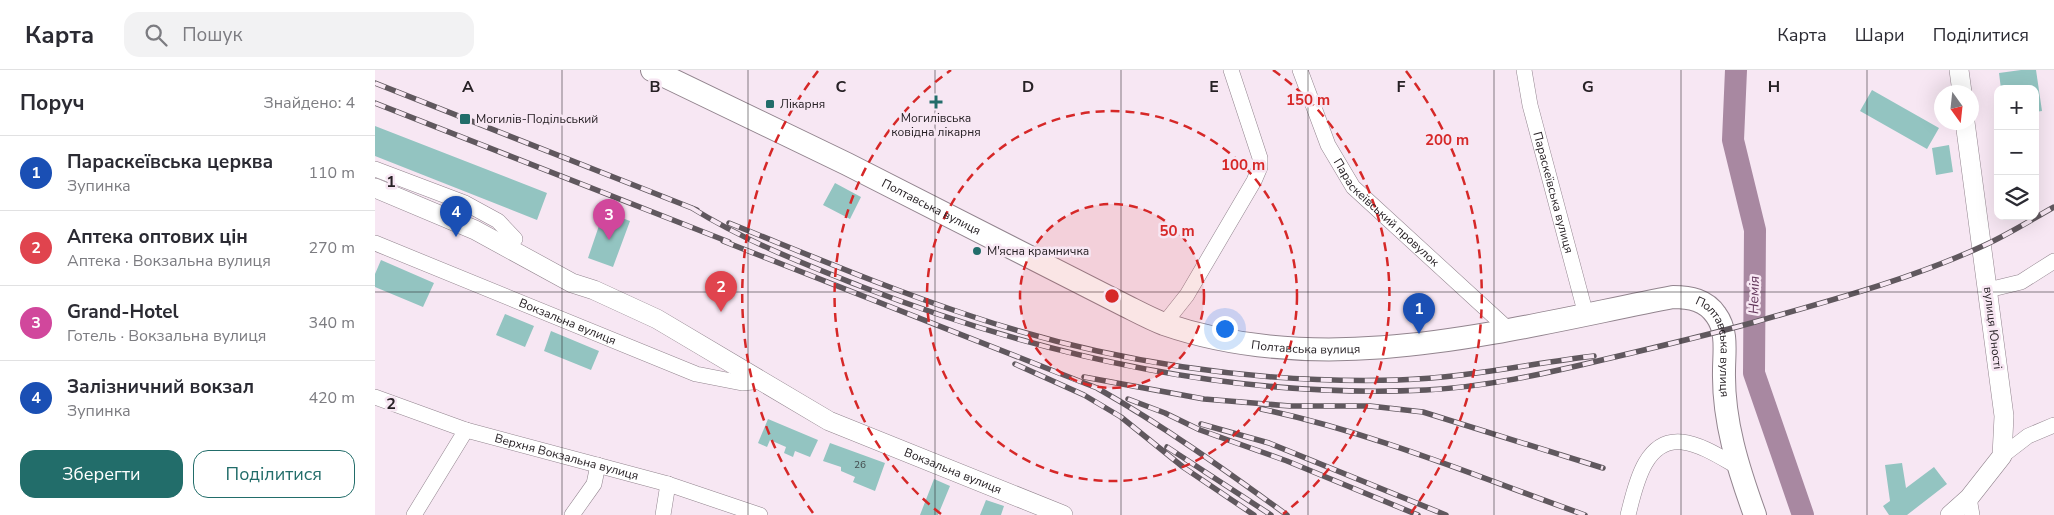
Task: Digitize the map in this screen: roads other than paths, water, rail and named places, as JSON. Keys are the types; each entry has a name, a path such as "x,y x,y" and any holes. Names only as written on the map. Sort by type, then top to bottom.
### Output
{"highway":[{"name":"Полтавська вулиця","path":"652,70 676,76 1164,324 1246,344 1310,349 1379,348 1509,330 1673,297 1698,300 1710,307 1717,316 1724,336 1726,414 1739,467 1755,515"}],"main road":[{"path":"1959,70 1961,85"},
{"name":"вулиця Юності","path":"1966,130 2004,416 2003,456"},
{"name":"Вокзальна вулиця","path":"375,178 447,207 515,239 557,263 594,290"},
{"name":"Вокзальна вулиця","path":"375,188 475,230 572,283 594,290 657,320 764,381 829,421 1063,515"},
{"path":"1950,515 1971,507 2003,456"}],"street":[{"path":"1164,324 1187,295 1254,181 1260,167 1260,158 1231,70"},
{"name":"Параскеївський провулок","path":"1300,70 1328,145 1353,187 1509,330"},
{"name":"Параскеївська вулиця","path":"1524,70 1530,105 1586,315"},
{"path":"375,169 465,204 497,220 515,239"},
{"name":"Вокзальна вулиця","path":"375,243 696,374 741,383 764,381"},
{"path":"1988,290 2021,282 2054,261"},
{"name":"Верхня Вокзальна вулиця","path":"375,396 466,430 668,484 760,515"},
{"path":"2003,456 2028,436 2054,425"},
{"path":"414,515 466,430"},
{"path":"1628,515 1641,472 1649,457 1664,446 1682,441 1713,453 1739,467"},
{"path":"572,515 594,484 598,465"},
{"path":"663,515 668,484"}],"waterway":[{"name":"Немія","path":"1736,70 1733,140 1755,230 1754,373 1803,515"}],"railway":[{"path":"375,83 697,210"},
{"path":"375,103 729,242"},
{"path":"692,208 732,231 817,269 928,311 997,333 1067,352 1138,368 1209,380 1353,391 1426,390 1492,383 1536,375 1679,342 1900,279 1994,241 2054,207"},
{"path":"729,223 879,283 971,316 1075,346 1182,367 1290,378 1398,380 1472,374 1594,356"},
{"path":"723,241 1097,388 1170,433 1287,515"},
{"path":"1015,364 1084,395 1121,417 1183,467 1254,515"},
{"path":"1084,377 1204,399 1290,406 1370,406 1423,412 1603,468"},
{"path":"1128,399 1165,413 1200,430 1287,461 1418,515"},
{"path":"1261,409 1343,430 1384,443 1585,515"},
{"path":"1201,424 1269,443 1446,515"},
{"path":"1167,447 1271,515"}],"place":[{"name":"Могилівська ковідна лікарня","path":"936,102"},
{"name":"Лікарня","path":"770,104"},
{"name":"Могилів-Подільський","path":"465,119"},
{"name":"Залізничний вокзал","path":"456,237"},
{"name":"Grand-Hotel","path":"609,240"},
{"name":"М'ясна крамничка","path":"977,251"},
{"name":"Аптека оптових цін","path":"721,312"},
{"name":"Параскеївська церква","path":"1419,334"}]}
